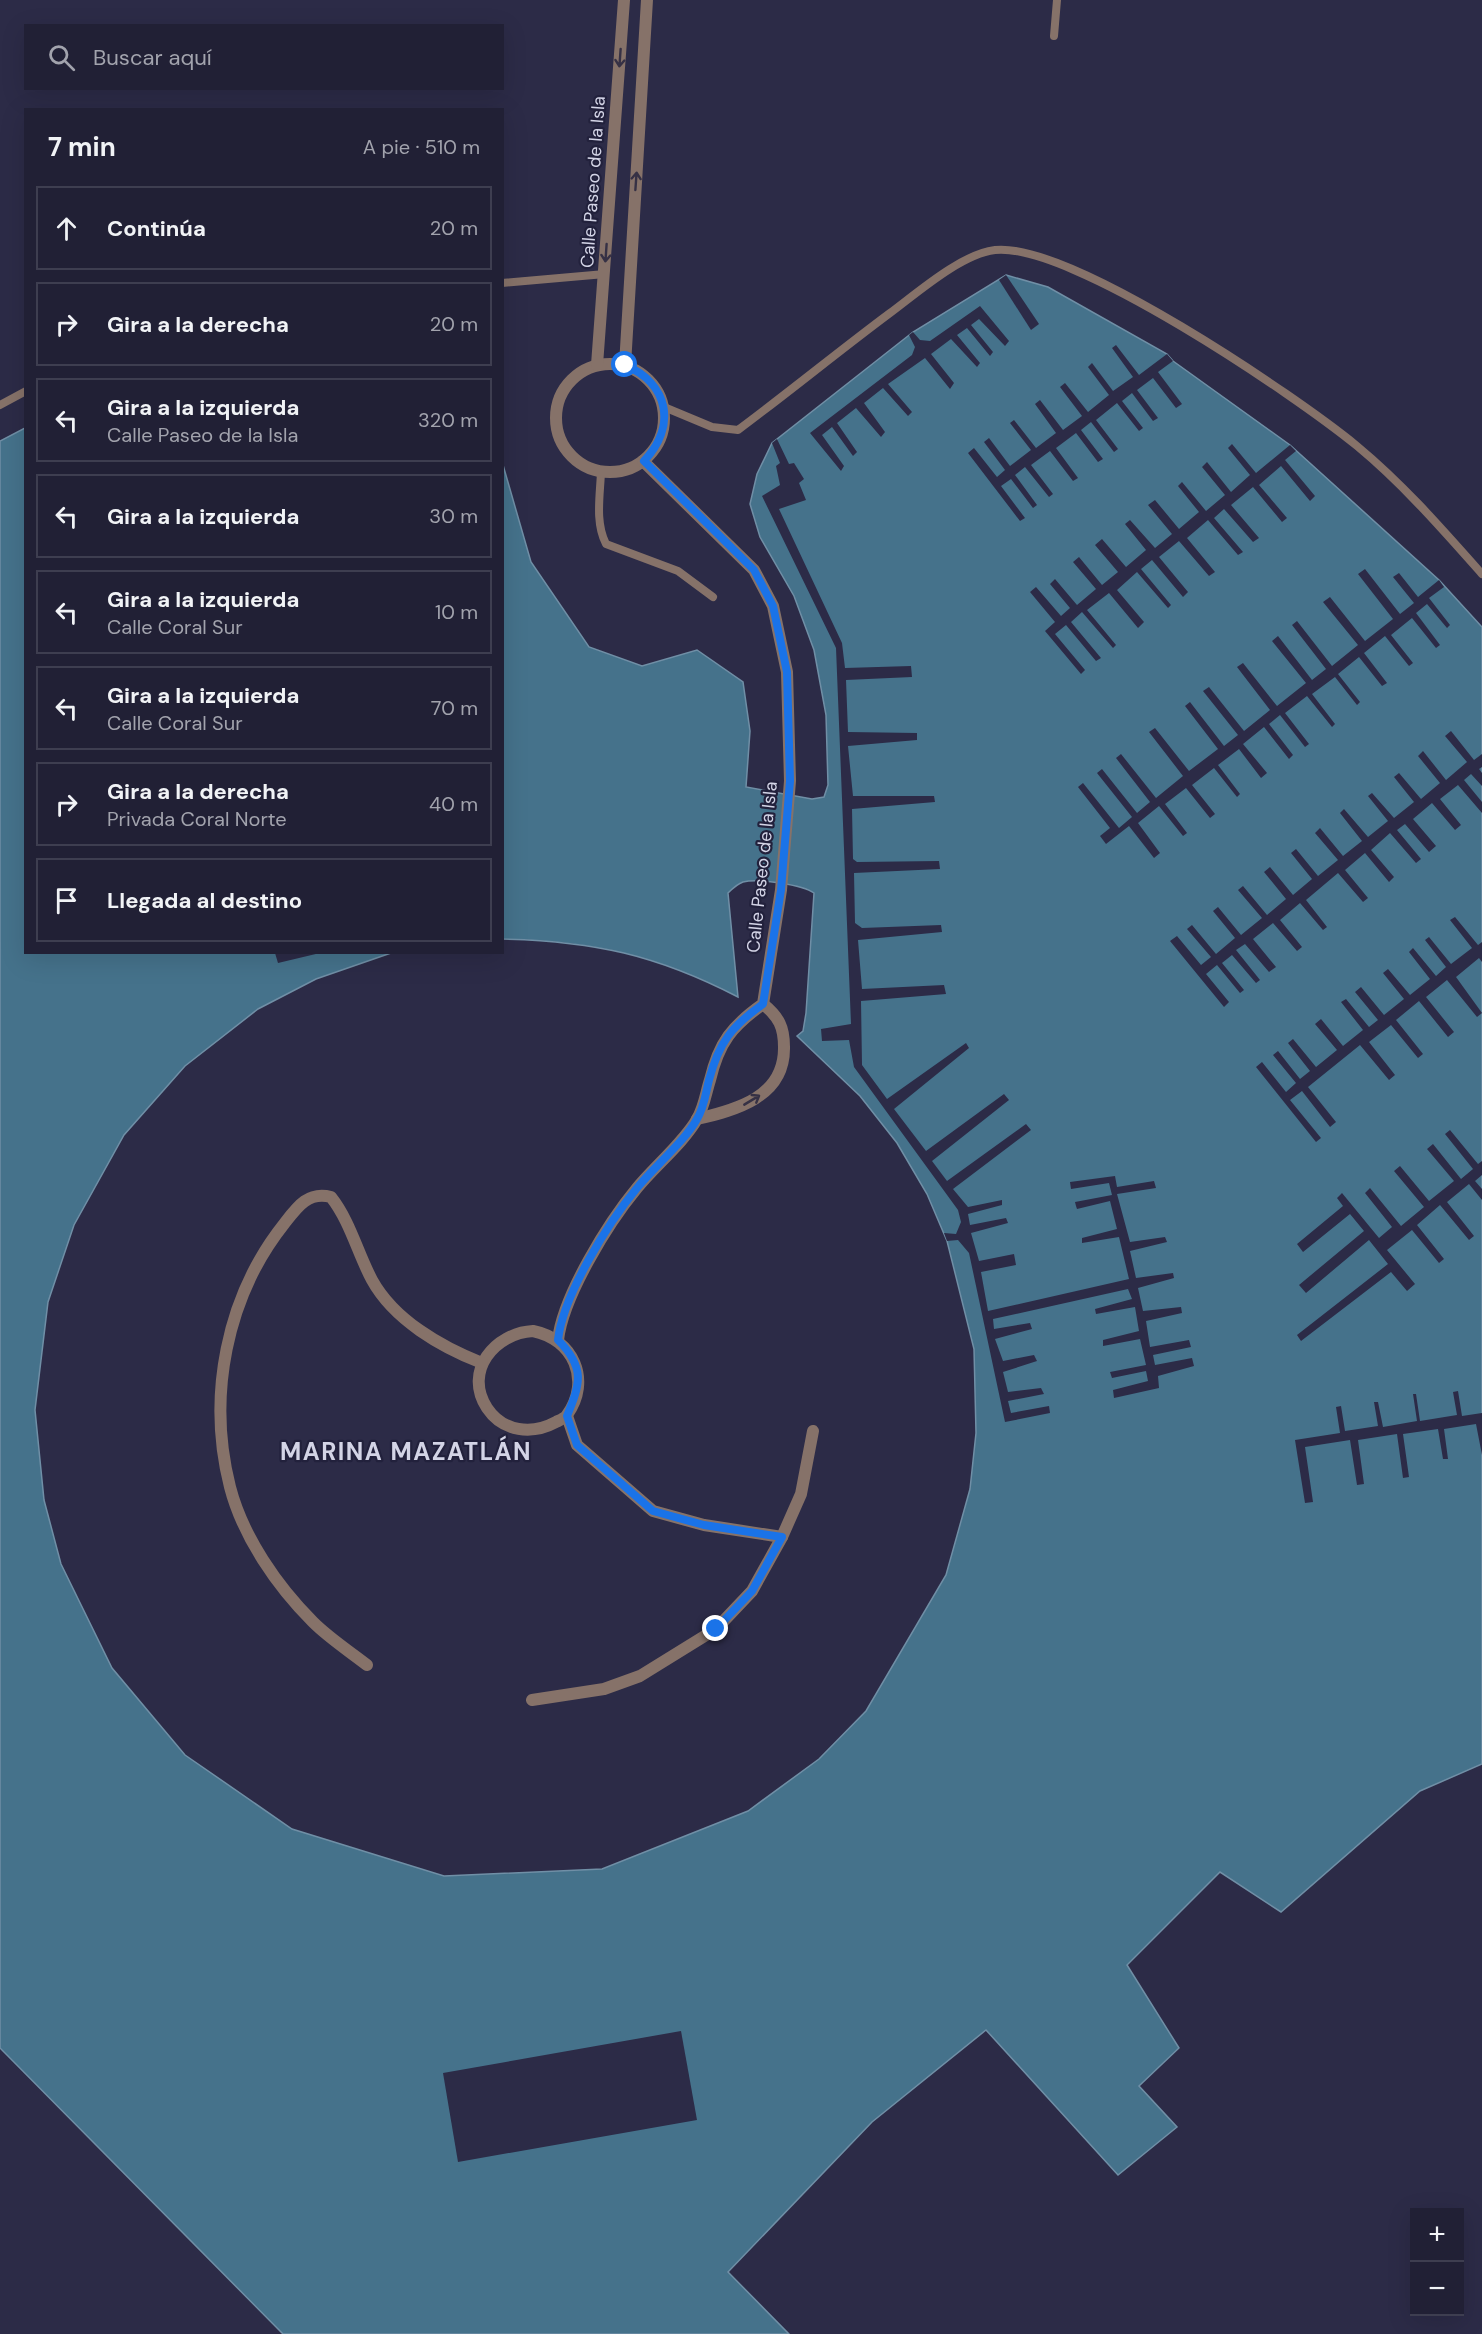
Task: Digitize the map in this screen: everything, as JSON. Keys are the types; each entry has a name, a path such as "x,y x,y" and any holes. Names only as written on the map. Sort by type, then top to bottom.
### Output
{"street":[{"name":"Calle Paseo de la Isla","path":"597,365 624,0"},
{"path":"625,365 647,0"},
{"path":"597,365 625,365 650,380 664,407 662,437 644,461 628,469 601,472 578,462 566,450 558,434 556,417 559,399 568,384 581,372 597,365"},
{"name":"Calle Paseo de la Isla","path":"644,461 754,570 764,585 773,606 787,672 790,781 781,890 763,1004"},
{"path":"558,1340 561,1319 580,1278 612,1223 636,1188 697,1119 722,1042 740,1021 763,1004 775,1014 784,1029 785,1058 777,1079 751,1102 697,1119"},
{"path":"367,1665 313,1622 285,1591 263,1558 230,1487 222,1435 221,1381 230,1331 246,1283 266,1247 294,1210 308,1198 320,1194 331,1197 337,1205 373,1282 392,1308 455,1352 482,1363"},
{"path":"519,1332 546,1334 558,1340 573,1358 579,1381 576,1397 567,1416 545,1428 532,1431 506,1425 486,1406 481,1394 482,1363 496,1344 519,1332"},
{"path":"567,1416 577,1445 653,1511 704,1525 782,1537"},
{"path":"532,1700 604,1689 640,1676 716,1629 752,1591 782,1537 801,1494 813,1431"}],"lane":[{"path":"1054,36 1057,0"},
{"path":"664,407 712,427 738,430 950,268 995,250 1040,256 1089,275 1297,400 1359,447 1438,525 1482,574"},
{"path":"504,283 605,274"},
{"path":"0,405 24,392"},
{"path":"601,472 601,534 606,544 616,550 660,562 678,571 713,597"}],"water":[{"path":"1006,275 1048,287 1167,354 1173,361 1290,445 1439,580 1482,627 1482,1764 1420,1791 1281,1912 1220,1872 1127,1965 1179,2048 1139,2086 1177,2127 1118,2175 986,2030 872,2122 728,2272 789,2334 283,2334 0,2048 0,441 24,429 24,954 388,954 316,979 258,1009 185,1066 124,1135 74,1225 48,1302 35,1410 44,1500 61,1564 112,1668 185,1755 292,1829 444,1876 602,1869 748,1811 819,1759 866,1711 946,1575 970,1489 976,1433 974,1349 947,1241 927,1194 897,1143 860,1096 797,1036 803,1031 806,1013 814,893 791,885 750,881 735,886 728,893 738,997 680,970 624,953 566,943 504,939 504,468 531,562 589,647 642,666 697,650 743,682 750,731 746,787 812,799 824,797 828,785 826,715 814,650 794,596 760,537 750,504 757,474 772,443 913,332"}],"pier":[{"path":"1006,275 1039,324 1031,330 999,280"},
{"path":"980,306 1009,341 1005,346 979,319 971,325 993,352 990,356 967,328 957,335 980,363 977,367 951,339 931,354 954,383 950,389 925,358 888,384 912,412 908,416 883,388 864,403 885,432 881,437 856,408 837,423 857,452 853,456 832,427 822,435 844,466 841,471 810,433 912,355 915,347 909,335 913,332 920,340 930,341"},
{"path":"1116,345 1139,375 1167,354 1173,361 1158,372 1182,404 1176,408 1153,378 1137,390 1158,418 1153,421 1132,393 1122,401 1143,428 1139,431 1117,403 1096,420 1118,449 1114,452 1091,422 1081,430 1103,459 1098,462 1076,433 1056,448 1078,478 1073,481 1050,451 1031,465 1053,494 1049,497 1025,467 1015,475 1037,505 1033,508 1011,479 1001,486 1025,518 1020,521 968,453 974,448 997,477 1005,470 984,442 989,438 1010,466 1031,450 1010,423 1014,420 1036,448 1056,433 1035,404 1040,400 1063,430 1082,416 1060,387 1065,383 1088,412 1109,395 1088,367 1092,363 1113,391 1133,377 1112,348"},
{"path":"777,439 789,464 794,463 804,479 799,483 806,500 779,509 842,643 845,668 911,666 912,677 846,680 848,732 917,733 917,740 848,746 853,796 934,796 935,802 852,809 853,859 857,862 939,861 940,869 854,873 855,923 862,928 941,925 942,932 858,940 862,989 944,985 946,994 861,1001 862,1065 887,1099 966,1043 969,1048 894,1109 926,1151 1004,1094 1009,1100 932,1161 947,1181 1026,1124 1031,1130 953,1189 968,1207 1002,1200 1002,1205 968,1214 970,1225 1006,1218 1008,1223 971,1233 979,1261 1014,1254 1016,1265 981,1272 988,1311 1129,1279 1119,1237 1082,1243 1082,1238 1117,1229 1110,1201 1077,1209 1075,1202 1112,1195 1109,1183 1071,1189 1070,1182 1115,1176 1117,1187 1154,1181 1156,1188 1117,1194 1130,1242 1165,1237 1167,1242 1130,1251 1136,1278 1173,1273 1174,1278 1138,1288 1143,1311 1181,1307 1182,1313 1146,1321 1150,1347 1189,1340 1191,1347 1153,1355 1155,1365 1192,1358 1194,1366 1158,1376 1159,1388 1114,1398 1113,1390 1148,1381 1146,1371 1112,1378 1110,1372 1146,1365 1140,1339 1103,1346 1103,1340 1139,1331 1135,1307 1096,1314 1095,1309 1132,1299 1128,1289 993,1319 994,1329 1030,1323 1032,1329 995,1339 1003,1361 1034,1355 1037,1361 1003,1372 1008,1392 1041,1388 1044,1394 1008,1401 1011,1413 1049,1406 1050,1413 1005,1422 969,1253 958,1240 947,1241 944,1233 956,1234 961,1222 958,1210 854,1067 849,1040 822,1041 821,1029 851,1024 836,648 762,496 780,485 776,466 780,463 772,443"},
{"path":"1232,444 1256,473 1290,445 1296,451 1285,460 1315,496 1310,501 1281,466 1259,485 1287,518 1282,522 1253,487 1231,505 1259,538 1253,542 1224,509 1214,518 1243,552 1238,555 1208,520 1187,538 1215,572 1209,576 1179,541 1159,557 1188,592 1183,597 1152,560 1141,569 1171,605 1168,608 1137,572 1117,590 1144,622 1138,628 1109,593 1087,610 1116,645 1113,648 1082,612 1071,622 1101,658 1096,661 1066,625 1055,634 1085,670 1081,674 1045,631 1055,622 1030,592 1036,587 1061,616 1070,608 1050,584 1055,579 1077,605 1096,589 1073,562 1079,557 1102,585 1118,572 1095,545 1102,539 1126,567 1146,550 1125,524 1130,520 1155,548 1172,534 1148,505 1155,500 1179,529 1199,512 1178,486 1182,482 1206,511 1225,495 1202,467 1207,462 1231,492 1250,475 1228,448"},
{"path":"1365,569 1400,614 1414,603 1393,577 1399,573 1418,597 1439,580 1444,587 1429,598 1450,625 1447,628 1427,604 1416,613 1440,645 1436,648 1412,618 1391,635 1413,663 1409,666 1385,636 1364,653 1387,683 1382,686 1359,657 1338,674 1360,702 1357,705 1335,677 1312,694 1335,724 1332,727 1307,696 1285,713 1309,744 1305,747 1280,715 1269,724 1293,755 1289,759 1264,727 1243,744 1267,773 1261,778 1239,749 1218,765 1240,794 1237,797 1214,768 1192,785 1215,814 1210,818 1186,788 1165,804 1187,833 1183,836 1159,806 1138,823 1160,853 1154,858 1129,826 1106,844 1100,836 1110,828 1078,787 1083,783 1119,828 1132,817 1097,773 1102,769 1137,813 1150,802 1116,758 1121,754 1156,798 1183,776 1149,732 1155,728 1189,771 1218,749 1185,706 1190,702 1224,746 1238,735 1203,691 1209,687 1244,731 1270,710 1237,667 1243,663 1277,706 1306,683 1272,641 1278,636 1312,680 1326,669 1292,625 1297,621 1332,666 1358,645 1323,602 1330,597 1365,641 1393,619 1358,574"},
{"path":"1451,731 1474,760 1482,754 1482,767 1479,769 1482,773 1482,786 1471,774 1464,780 1482,802 1482,813 1458,785 1440,799 1461,825 1455,830 1432,803 1413,819 1436,846 1429,852 1405,824 1397,830 1421,859 1416,863 1390,833 1371,850 1394,877 1389,882 1365,853 1345,870 1368,898 1363,902 1338,873 1306,900 1327,927 1323,930 1300,903 1280,920 1302,947 1297,951 1273,923 1253,939 1276,967 1269,972 1245,944 1236,950 1260,980 1256,983 1232,955 1222,963 1244,990 1240,993 1217,965 1206,974 1229,1002 1224,1007 1170,941 1177,936 1201,965 1211,957 1187,929 1192,925 1216,954 1235,938 1213,911 1218,907 1241,935 1262,918 1238,890 1243,886 1267,915 1286,899 1264,872 1270,867 1293,895 1312,879 1291,853 1296,849 1318,876 1338,860 1315,833 1320,828 1343,856 1362,841 1340,813 1344,809 1368,837 1388,821 1368,796 1372,793 1394,818 1414,802 1394,777 1399,773 1421,799 1440,783 1418,756 1423,751 1446,780 1467,762 1445,736"},
{"path":"1455,917 1478,945 1482,942 1482,962 1479,958 1456,977 1482,1013 1477,1017 1447,980 1426,997 1454,1032 1448,1037 1419,1001 1396,1020 1423,1054 1418,1058 1391,1025 1369,1042 1395,1075 1389,1080 1360,1045 1308,1087 1336,1122 1330,1127 1302,1091 1290,1100 1321,1138 1316,1142 1256,1067 1262,1062 1286,1092 1296,1083 1273,1055 1278,1051 1300,1079 1310,1071 1288,1043 1293,1039 1316,1067 1337,1050 1315,1024 1321,1019 1343,1046 1363,1030 1341,1002 1346,999 1369,1027 1378,1020 1355,992 1361,987 1384,1015 1404,999 1383,973 1388,969 1410,995 1430,979 1409,952 1413,948 1436,976 1446,967 1425,940 1429,937 1451,964 1472,948 1450,920"},
{"path":"275,954 316,954 278,963"},
{"path":"1450,1130 1478,1164 1482,1161 1482,1175 1475,1181 1482,1189 1482,1200 1469,1184 1447,1202 1474,1236 1469,1240 1440,1205 1417,1225 1444,1259 1439,1263 1412,1230 1387,1250 1415,1284 1407,1291 1391,1272 1301,1341 1297,1335 1388,1264 1369,1240 1306,1293 1299,1285 1364,1231 1350,1214 1303,1252 1297,1244 1343,1206 1337,1198 1342,1193 1379,1238 1392,1227 1365,1193 1370,1188 1401,1226 1424,1207 1394,1171 1400,1166 1429,1201 1454,1181 1427,1149 1433,1144 1461,1179 1473,1169 1445,1134"},
{"path":"1458,1391 1462,1416 1482,1413 1482,1455 1476,1424 1444,1429 1448,1459 1443,1459 1438,1429 1403,1434 1409,1477 1403,1478 1397,1434 1358,1440 1364,1484 1357,1485 1350,1440 1305,1447 1313,1502 1305,1503 1295,1440 1340,1433 1336,1407 1341,1406 1345,1431 1378,1426 1374,1402 1378,1402 1383,1427 1417,1421 1413,1394 1416,1394 1420,1421 1457,1415 1453,1392"},
{"path":"681,2031 697,2120 458,2162 443,2073"}],"district":[{"name":"MARINA MAZATLÁN","path":"406,1451"}],"route":[{"path":"625,365 639,371 650,380 659,393 664,407 662,437 644,461 754,570 764,585 773,606 787,672 790,781 781,890 763,1004 740,1021 722,1042 697,1119 636,1188 612,1223 580,1278 561,1319 558,1340 570,1351 577,1365 579,1381 576,1397 567,1416 577,1445 639,1500 653,1511 704,1525 782,1537 752,1591 716,1629"}]}
